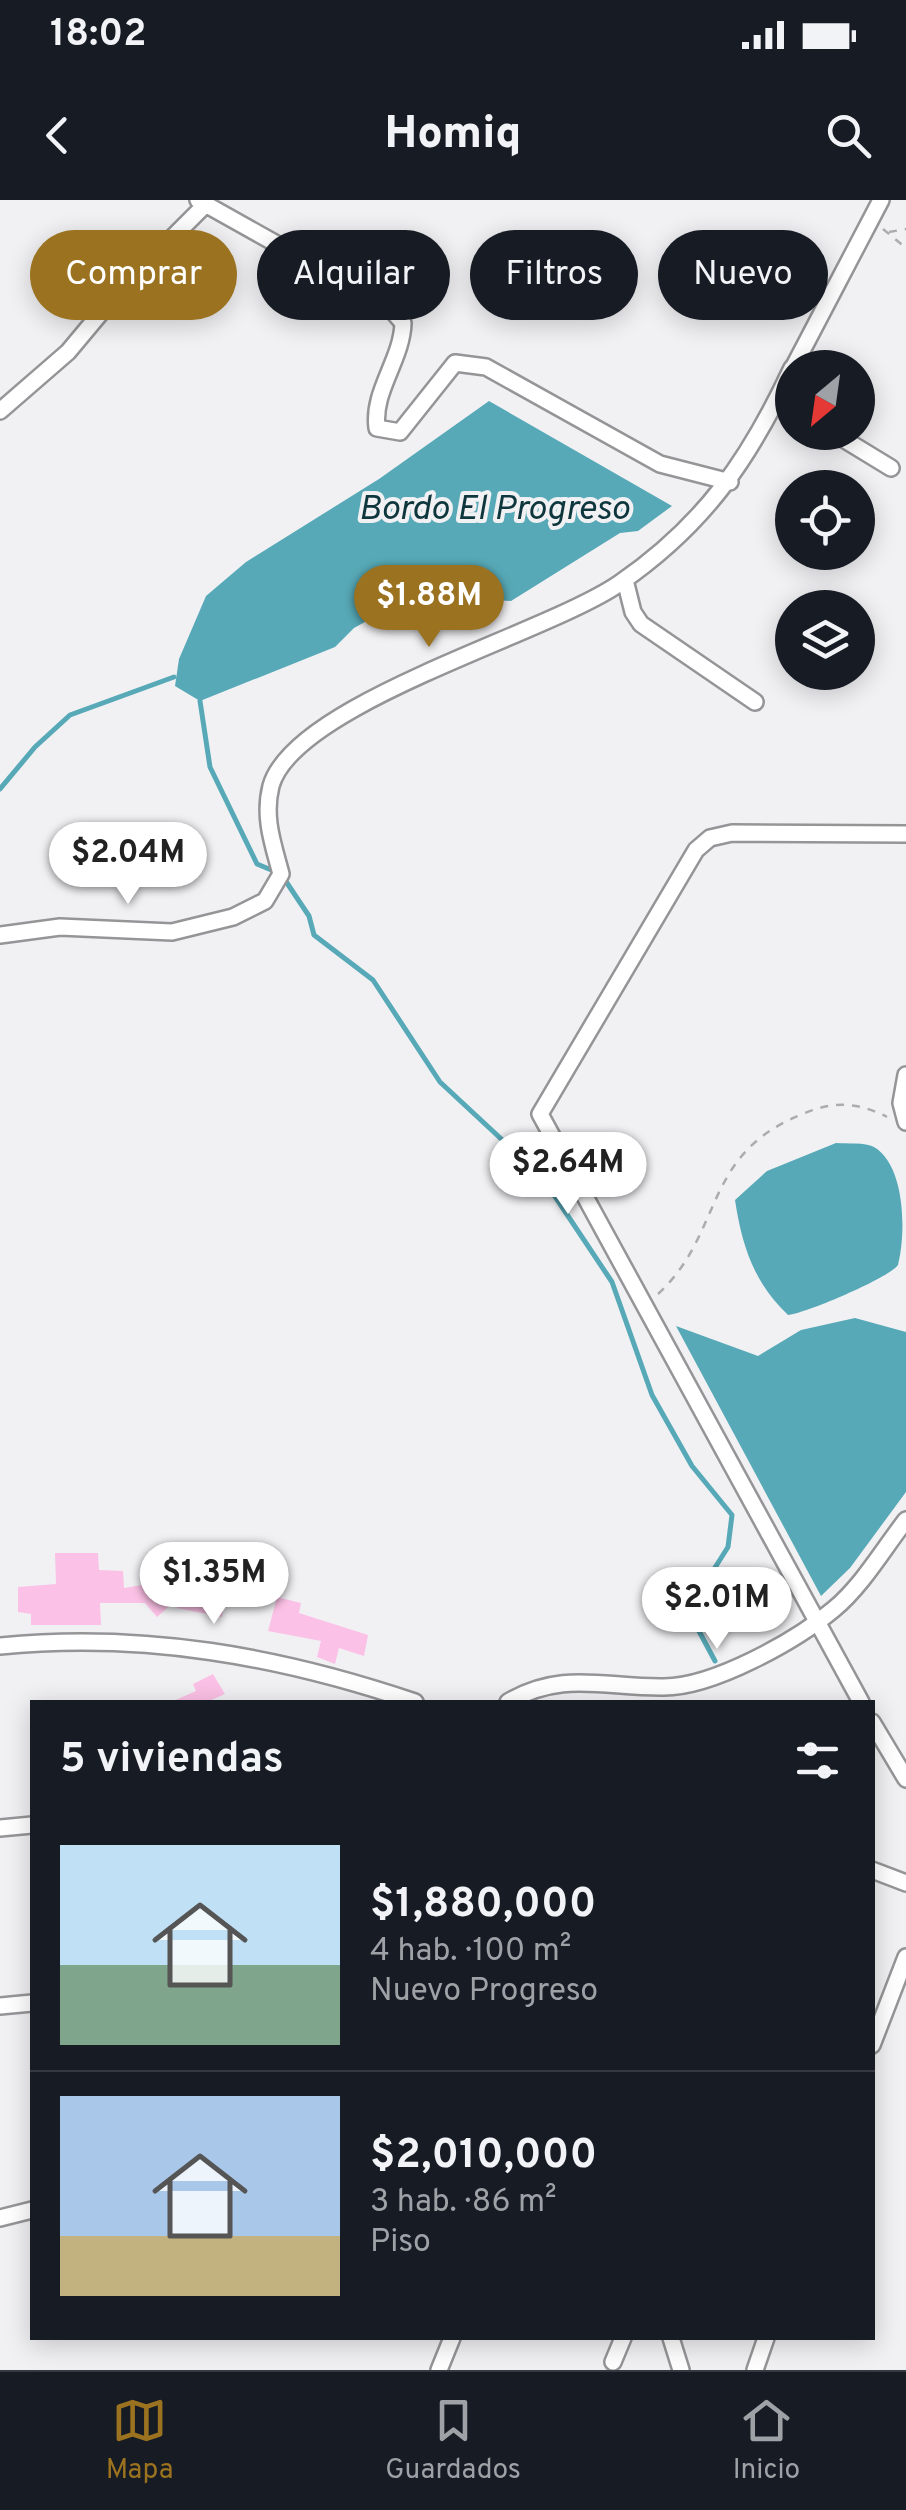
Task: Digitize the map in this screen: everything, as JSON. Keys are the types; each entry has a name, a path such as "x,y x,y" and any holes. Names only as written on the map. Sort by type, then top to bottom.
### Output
{"street":[{"path":"802,350 880,200"},
{"path":"0,411 68,352 202,202 389,306 402,323 402,342 375,411 377,428 385,433 400,432 455,363 486,367 660,464 730,482"},
{"path":"0,935 60,927 172,932 233,916 265,901 280,874 266,820 272,782 300,746 352,708 625,580 680,540 730,482 775,405"},
{"path":"862,450 892,468"},
{"path":"625,580 632,612 641,624 754,702"},
{"path":"860,1700 540,1114 696,850 710,838 732,833 906,834"},
{"path":"898,1120 906,1075"},
{"path":"513,1700 564,1681 693,1685 733,1670 836,1608 906,1520"},
{"path":"0,1646 55,1641 177,1645 306,1668 409,1700"},
{"path":"875,1727 906,1779"},
{"path":"0,1828 30,1825"},
{"path":"875,1871 906,1883"},
{"path":"875,2037 906,1957"},
{"path":"0,2006 30,2003"},
{"path":"0,2218 30,2210"},
{"path":"439,2370 451,2340"},
{"path":"613,2362 622,2340"},
{"path":"672,2340 681,2370"},
{"path":"755,2370 765,2340"}],"path":[{"path":"868,221 889,232 906,248"},
{"path":"889,232 906,229"},
{"path":"656,1296 692,1246 722,1180 771,1126 826,1104 842,1103 898,1120"}],"water":[{"name":"Bordo El Progreso","path":"489,401 672,506 638,531 620,533 511,601 446,597 392,607 354,628 335,647 200,701 175,686 179,659 206,596 246,562 379,479"},
{"path":"836,1143 874,1147 892,1169 901,1202 898,1265 846,1294 788,1315 766,1290 751,1263 735,1200 767,1171"},
{"path":"855,1318 906,1332 906,1492 850,1568 821,1596 676,1326 758,1356 801,1330"}],"building":[{"path":"55,1553 98,1553 99,1570 123,1571 124,1588 148,1584 155,1577 173,1603 157,1617 145,1603 100,1603 101,1625 31,1625 31,1614 18,1612 18,1587 56,1584"},
{"path":"183,1578 228,1586 222,1617 177,1608"},
{"path":"277,1597 301,1603 299,1613 368,1635 364,1656 339,1648 335,1664 317,1657 321,1641 268,1631"},
{"path":"213,1674 225,1694 212,1700 176,1700 196,1691 193,1684"}],"waterway":[{"path":"0,789 35,747 70,715 174,677"},
{"path":"200,701 210,767 257,864 281,874 309,916 314,935 373,980 440,1082 542,1177 612,1282 652,1395 692,1466 732,1515 728,1547 692,1604 693,1620 715,1661"}]}
